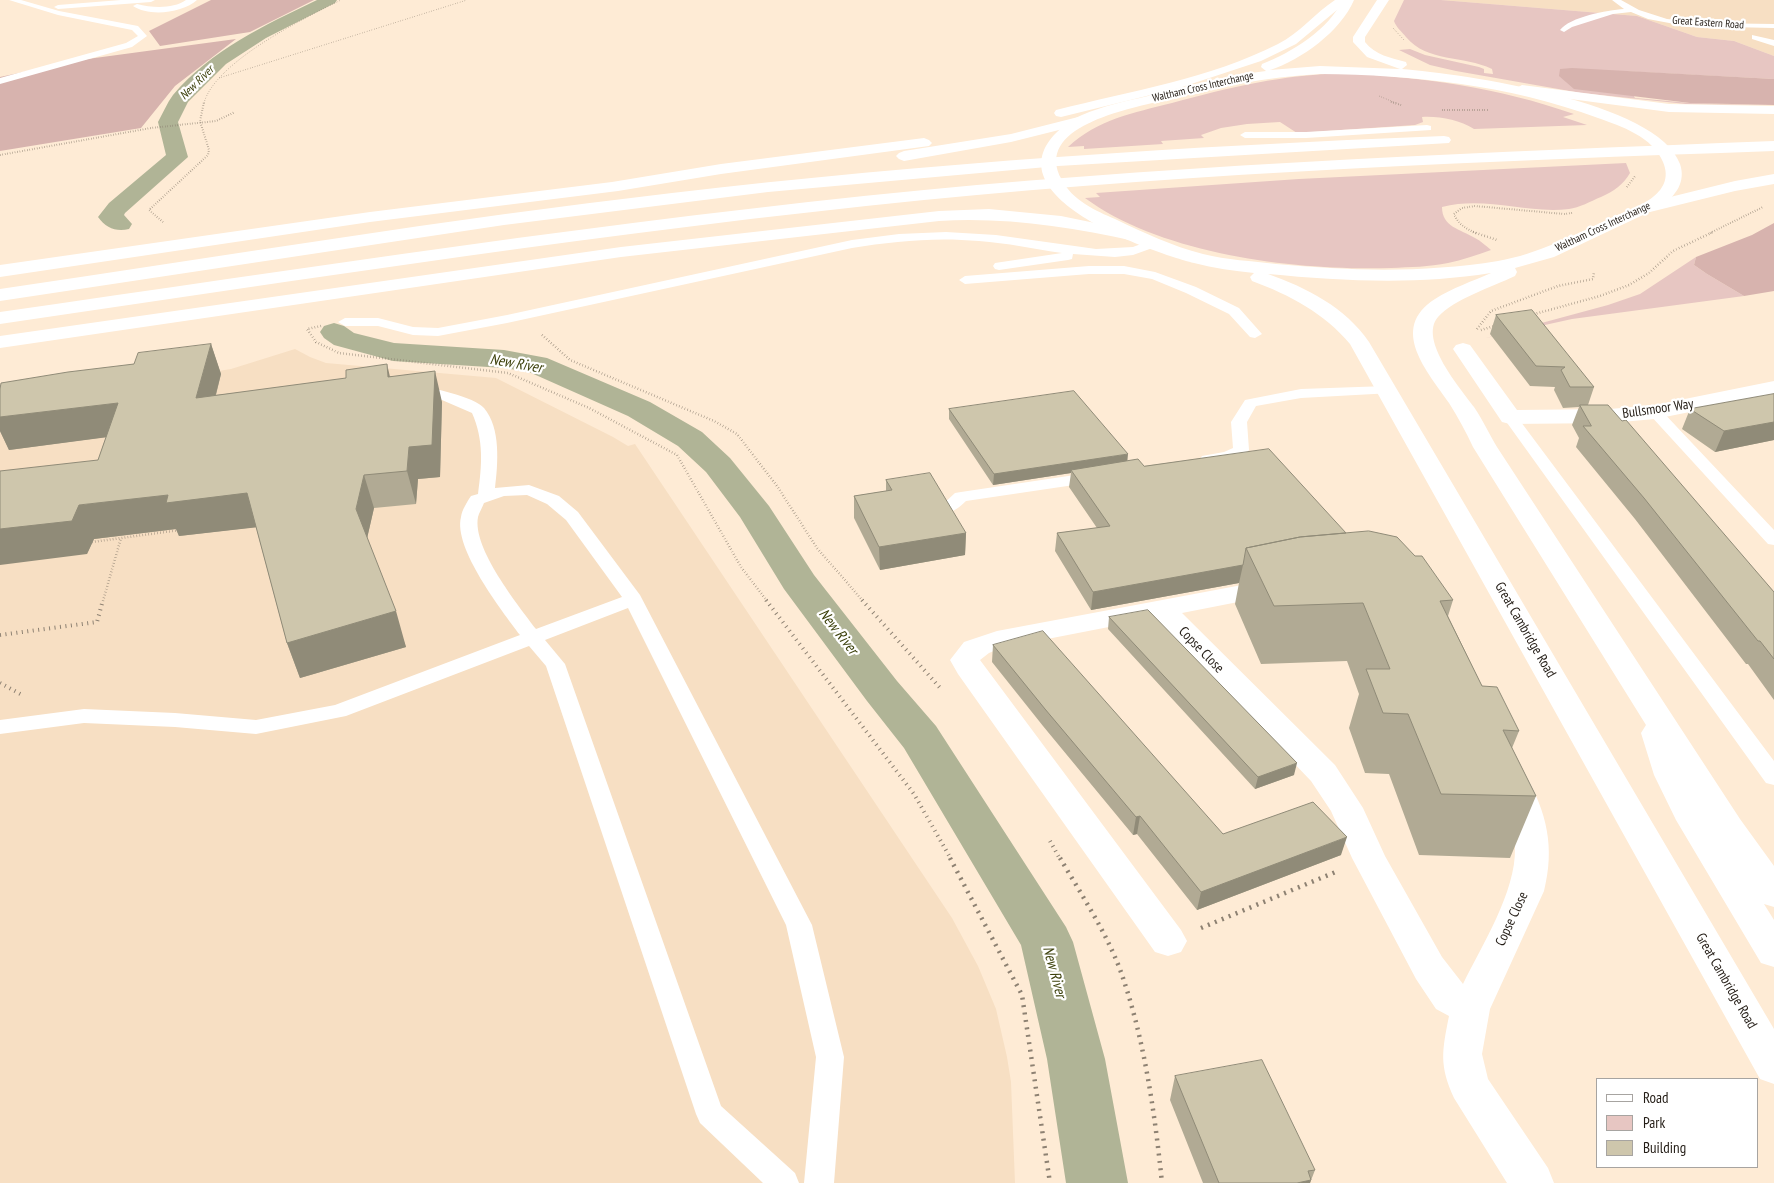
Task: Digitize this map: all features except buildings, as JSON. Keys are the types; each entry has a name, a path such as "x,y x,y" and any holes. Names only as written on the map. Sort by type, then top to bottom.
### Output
{"main road":[{"path":"615,186 721,169 928,142 1075,110 1204,76 1258,57 1293,40 1334,5 1343,0"},
{"path":"1234,78 1287,59 1309,46 1345,7 1348,0"},
{"path":"1383,0 1360,37 1360,45 1375,56 1392,63 1448,76"},
{"name":"Waltham Cross Interchange","path":"1320,70 1382,71 1448,76 1522,89 1606,116 1638,131 1658,144 1667,154 1673,166 1675,182 1664,197 1650,207 1534,259 1469,270 1405,276 1330,274 1213,262 1134,236 1093,216 1074,203 1060,189 1050,173 1049,159 1053,147 1062,136 1086,119 1234,78 1275,72 1320,70"},
{"path":"1522,89 1669,108 1774,110"},
{"path":"0,271 370,217 615,186 941,151 1011,138 1086,119"},
{"path":"1605,134 1671,132"},
{"path":"0,295 454,227 672,198 1006,165 1312,140 1457,139"},
{"path":"0,318 575,235 766,211 924,195 1100,179 1256,169 1473,157 1774,146"},
{"path":"1650,207 1718,190 1774,179"},
{"path":"0,342 621,252 939,216 982,213 1016,214 1072,222 1134,236"},
{"path":"1534,259 1442,303 1426,319 1422,328 1426,350 1485,447 1646,696 1728,828 1774,893"},
{"name":"Great Cambridge Road","path":"1213,262 1285,286 1311,299 1342,321 1360,342 1774,1066"},
{"path":"1463,349 1510,417"},
{"name":"Bullsmoor Way","path":"1510,417 1610,416 1655,412 1774,388"},
{"name":"Copse Close","path":"1168,941 968,667 965,660 968,653 976,646 997,640 1306,582"},
{"name":"Copse Close","path":"1161,608 1323,773 1346,808 1369,858 1429,968 1450,997 1470,1009 1526,891 1532,871 1534,849 1532,830 1526,810 1502,758"},
{"path":"1646,696 1670,775 1693,820 1774,952"},
{"path":"1470,1009 1462,1054 1470,1085 1532,1183"}],"lane":[{"path":"0,80 12,79 129,45 143,36 135,28 96,21 10,0"},
{"path":"42,8 151,0"},
{"path":"130,2 140,7 161,9 181,8 193,0 190,0"},
{"name":"Great Eastern Road","path":"1616,0 1632,10 1656,18 1694,24 1774,26"},
{"path":"1564,30 1569,25 1612,12 1632,10"},
{"path":"1656,18 1692,34"},
{"path":"1755,36 1774,44"},
{"path":"1743,37 1774,36"},
{"path":"1245,134 1312,140 1427,128"},
{"path":"345,322 373,322 413,331 438,332 507,319 852,244 918,235 979,237 1075,250 1110,252"},
{"path":"1154,243 1134,251 1051,258 994,266 965,280 1089,270 1124,270 1155,276 1191,290 1234,311 1256,334"},
{"path":"398,386 439,393 478,410 488,429 491,453 486,497"},
{"path":"1190,462 1228,456 1241,450 1239,422 1250,403 1276,395 1301,392 1387,390"},
{"path":"1655,412 1774,540"},
{"path":"1510,417 1774,777"},
{"path":"949,507 961,497 1115,474"},
{"path":"784,1183 710,1114 554,664 514,614 472,546 469,519 477,500 502,491 529,490 553,500 572,516 633,599 799,925 830,1058 819,1183"},
{"path":"0,727 84,716 175,720 256,727 339,711 633,599"}],"path":[{"path":"160,220 149,210 208,155 209,150 199,118 201,109 213,84 218,78 293,23 341,0"},
{"path":"218,78 466,0"},
{"path":"1378,94 1387,101 1406,107"},
{"path":"1440,110 1464,111"},
{"path":"0,155 151,128 201,124 226,118 235,112"},
{"path":"1623,191 1631,184 1636,172"},
{"path":"1528,316 1600,296 1629,285 1650,273 1673,251 1760,210 1766,206 1763,201"},
{"path":"1497,240 1466,228 1456,221 1454,214 1457,210 1468,206 1564,214 1576,212"},
{"path":"1502,324 1476,332 1491,311 1558,286 1593,279 1594,272"},
{"path":"507,319 547,338 560,353 570,360 714,421 737,434 776,486 818,548 947,696"},
{"path":"324,326 308,329 313,340 318,345 339,353 508,373 589,408 677,455 740,567 855,714 914,794 954,864 1022,995 1050,1183"},
{"path":"92,542 180,530"},
{"path":"0,636 97,622 121,538"},
{"path":"1046,836 1096,920 1123,977 1140,1040 1158,1145 1162,1183"},
{"path":"1168,941 1369,858"}],"shaded area":[{"path":"211,0 314,0 250,32 160,46 149,31"},
{"path":"1441,0 1774,0 1774,56 1734,41 1697,37 1637,16"},
{"path":"236,39 175,86 141,128 0,151 0,77 80,60"},
{"path":"1572,68 1774,79 1774,105 1690,103 1574,89 1559,76 1560,69"},
{"path":"1774,223 1774,291 1744,296 1694,265 1696,257 1752,235"},
{"path":"295,349 326,363 496,378 628,446 635,444 952,918 978,966 996,1009 1007,1057 1011,1082 1015,1183 0,1183 0,405 231,369"}],"green space":[{"path":"1404,0 1441,0 1637,16 1697,37 1734,41 1774,56 1774,79 1620,71 1635,98 1690,103 1774,105 1686,104 1581,93 1430,65 1399,50 1410,49 1425,55 1479,67 1484,69 1484,73 1493,74 1492,69 1435,55 1415,45 1399,29 1394,21"},
{"path":"1344,73 1433,81 1489,90 1574,114 1563,117 1587,125 1474,129 1449,119 1422,117 1423,122 1415,125 1297,133 1280,122 1221,128 1201,135 1204,138 1161,141 1163,144 1084,149 1084,146 1068,147 1079,137 1104,123 1144,110 1215,92 1278,79"},
{"path":"1626,163 1630,173 1618,187 1601,197 1573,208 1553,210 1474,203 1442,207 1443,214 1448,223 1477,239 1491,250 1453,262 1420,267 1354,268 1315,266 1232,256 1191,246 1152,233 1116,217 1085,198 1100,197 1096,193 1299,179"},
{"path":"1696,257 1694,265 1744,296 1572,319 1486,338 1608,305 1640,294"}],"waterway":[{"name":"New River","path":"120,224 110,217 117,208 177,157 168,122 180,99 220,60 260,34 329,0"},
{"name":"New River","path":"334,332 344,339 393,352 504,359 536,364 639,409 690,439 718,465 756,514 798,581 882,691 920,737 1047,942 1076,1059 1097,1183"}]}
